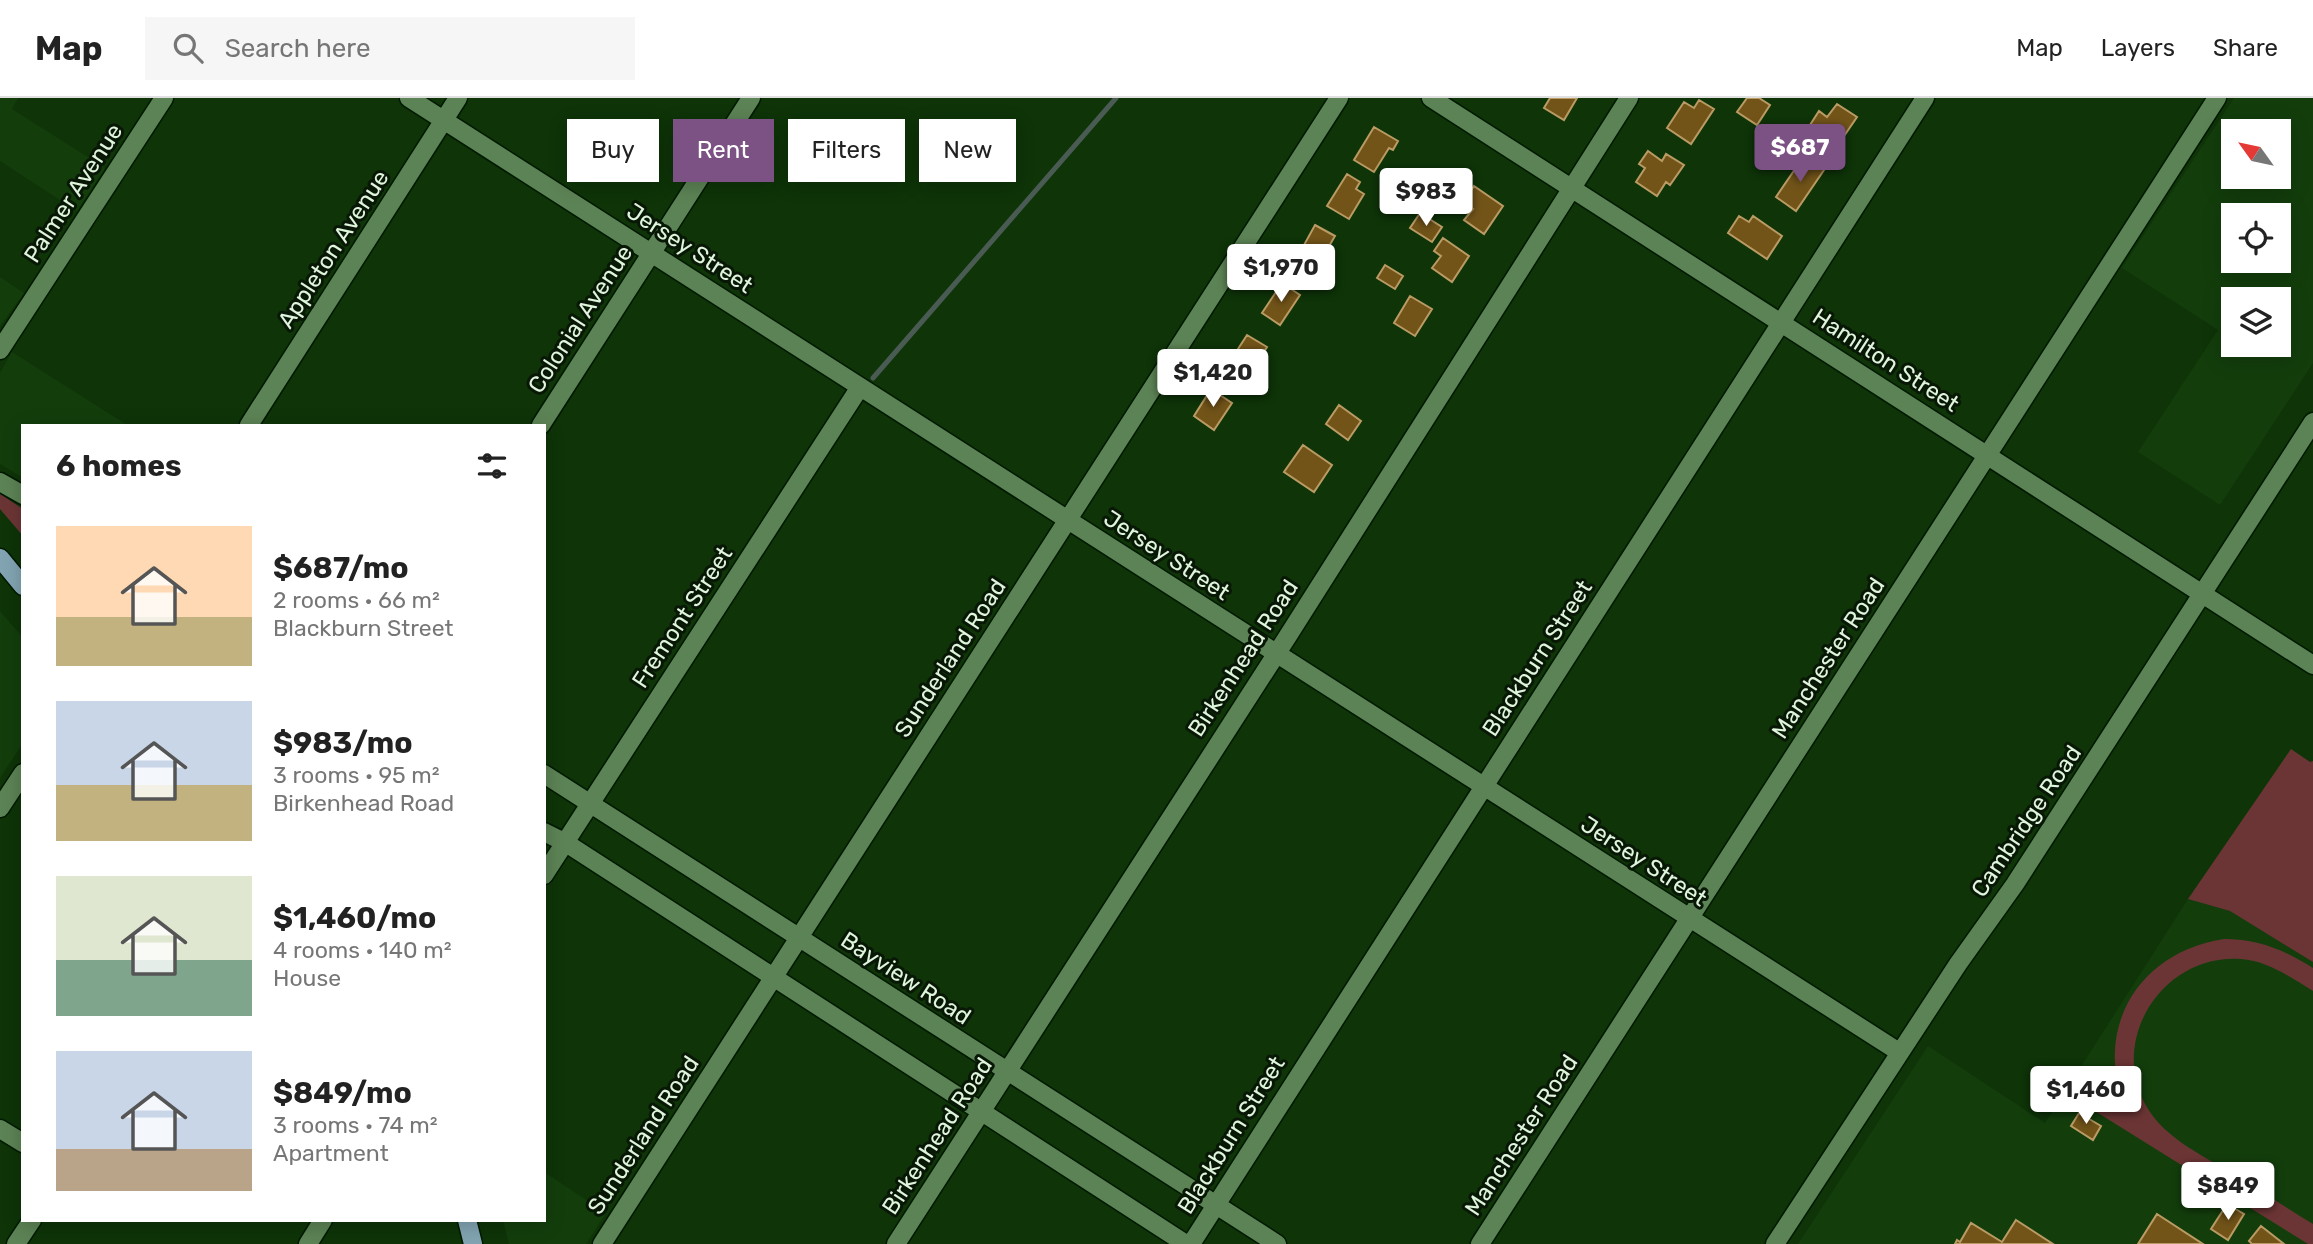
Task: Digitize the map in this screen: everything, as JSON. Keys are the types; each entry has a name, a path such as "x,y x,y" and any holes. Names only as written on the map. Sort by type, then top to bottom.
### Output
{"main road":[{"path":"0,558 21,584"},
{"path":"468,1222 473,1244"}],"street":[{"name":"Palmer Avenue","path":"0,350 164,98"},
{"name":"Jersey Street","path":"409,98 1068,519 1274,655 1899,1052"},
{"name":"Appleton Avenue","path":"249,424 458,98"},
{"name":"Colonial Avenue","path":"542,424 751,98"},
{"name":"Sunderland Road","path":"602,1244 1339,98"},
{"name":"Hamilton Street","path":"1431,98 2313,664"},
{"name":"Birkenhead Road","path":"896,1244 1629,98"},
{"name":"Blackburn Street","path":"1189,1244 1925,98"},
{"name":"Manchester Road","path":"1480,1244 2217,98"},
{"name":"Fremont Street","path":"546,872 860,387"},
{"name":"Cambridge Road","path":"1775,1244 1899,1052 2015,884 2313,422"},
{"path":"0,482 21,494"},
{"path":"0,808 21,776"},
{"name":"Bayview Road","path":"546,776 1277,1244"},
{"path":"546,833 566,843 1189,1244"},
{"path":"0,1129 21,1142"},
{"path":"16,1244 31,1222"},
{"path":"308,1244 322,1222"}],"shaded area":[{"path":"0,98 18,98 12,109 105,168 77,211 0,161"},
{"path":"2234,98 2313,98 2313,363 2220,505 2138,452 2218,330 2122,268"},
{"path":"0,277 24,293 0,326"},
{"path":"12,352 125,424 21,424 21,477 0,464 0,373"},
{"path":"0,494 21,508 21,534 0,509"},
{"path":"0,611 21,636 21,746 0,778"},
{"path":"2291,749 2310,762 2313,761 2313,962 2230,911 2188,899"},
{"path":"2188,899 2230,911 2313,962 2313,1244 1798,1244 1928,1046 2045,1123"},
{"path":"2224,939 2260,943 2313,968 2313,991 2279,970 2251,960 2213,961 2188,970 2166,986 2149,1006 2138,1030 2134,1056 2137,1083 2148,1109 2164,1128 2194,1151 2313,1224 2313,1244 2308,1244 2082,1103 2092,1087 2124,1106 2116,1076 2115,1048 2120,1021 2131,997 2148,976 2169,959 2194,947"},
{"path":"546,1173 606,1213 586,1244 509,1244 504,1222 546,1222"}],"building":[{"path":"1550,98 1577,98 1564,120 1544,108"},
{"path":"1747,98 1759,98 1770,105 1757,125 1737,112"},
{"path":"1699,100 1714,109 1691,144 1667,128 1684,102 1694,108"},
{"path":"1837,104 1857,117 1829,158 1810,145 1819,131 1810,125 1819,111 1827,117"},
{"path":"1374,127 1398,141 1393,150 1389,148 1374,172 1354,160"},
{"path":"1648,151 1662,161 1666,154 1684,165 1670,185 1666,182 1657,196 1636,182 1645,168 1639,164"},
{"path":"1804,156 1824,170 1796,211 1776,197"},
{"path":"1347,174 1360,182 1356,189 1364,194 1349,219 1327,206"},
{"path":"1474,186 1503,206 1484,234 1464,220 1473,209 1463,202"},
{"path":"1420,213 1442,227 1432,242 1410,228"},
{"path":"1739,216 1749,222 1753,216 1782,236 1767,259 1728,233"},
{"path":"1315,225 1335,236 1317,267 1298,256"},
{"path":"1443,238 1469,256 1452,282 1432,268 1441,256 1434,251"},
{"path":"1385,265 1403,276 1395,289 1377,278"},
{"path":"1282,283 1300,295 1280,325 1262,313"},
{"path":"1410,296 1432,309 1415,336 1394,323"},
{"path":"1247,335 1267,347 1247,379 1227,366"},
{"path":"1211,389 1232,403 1214,430 1194,416"},
{"path":"1339,405 1361,421 1348,440 1326,424"},
{"path":"1303,445 1332,465 1314,492 1284,472"},
{"path":"2079,1113 2101,1126 2093,1140 2071,1126"},
{"path":"2227,1204 2244,1214 2228,1240 2211,1229"},
{"path":"2157,1214 2203,1244 2138,1244"},
{"path":"2016,1220 2053,1244 1955,1244 1957,1240 1960,1242 1971,1223 2002,1242"},
{"path":"2261,1226 2284,1244 2252,1244 2249,1241"}],"waterway":[{"path":"873,378 1116,98"}]}
